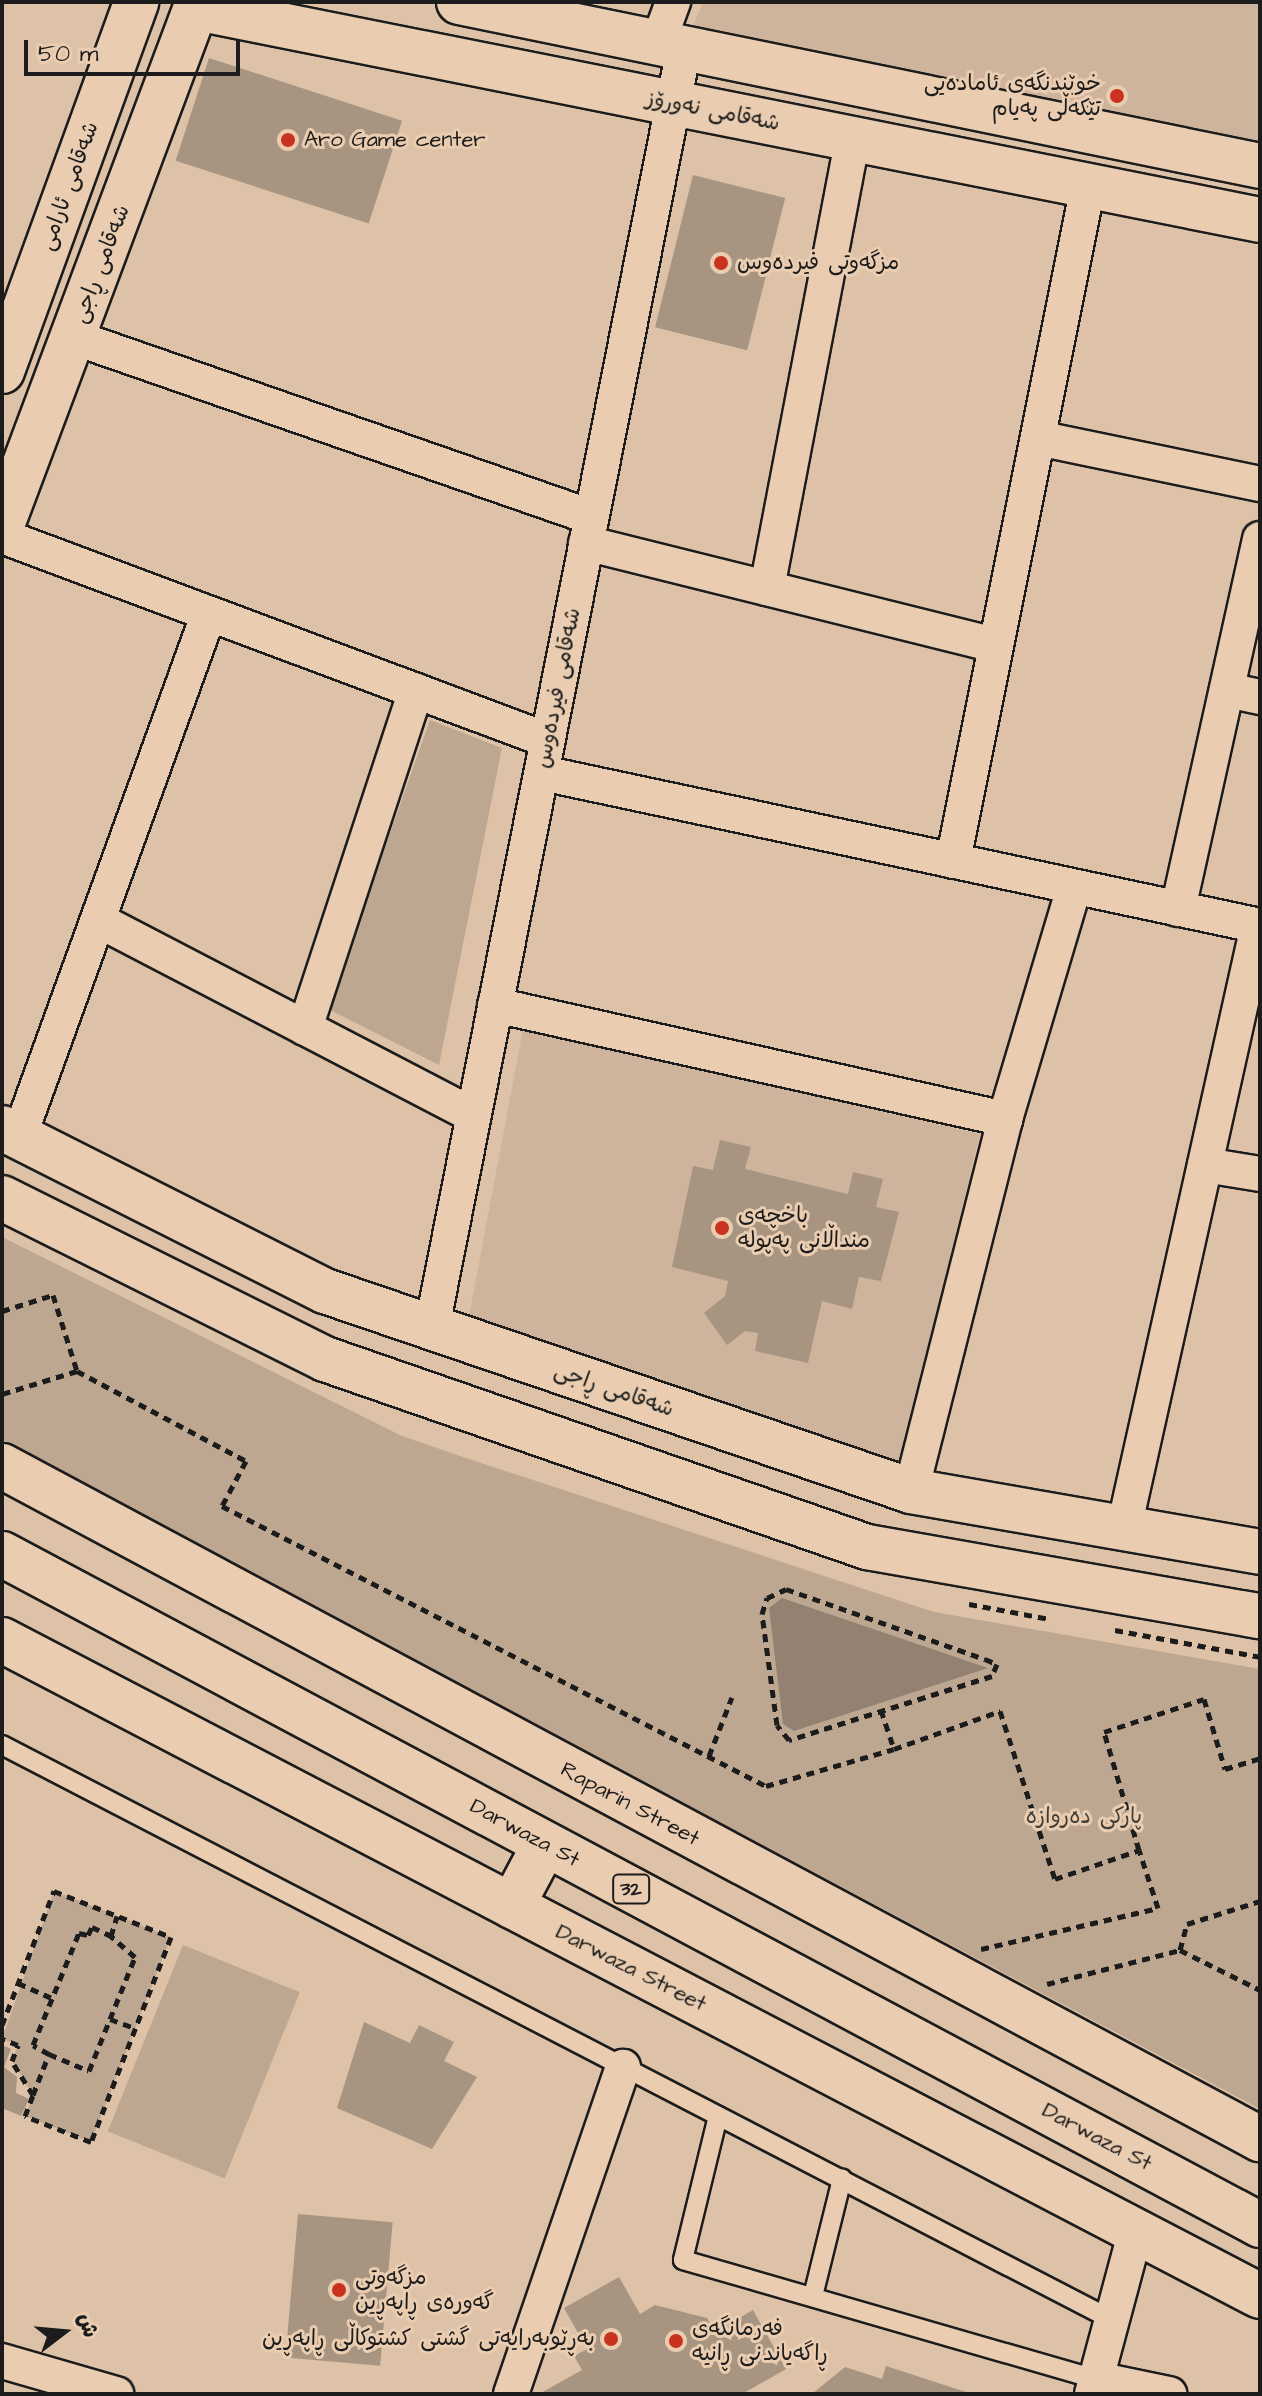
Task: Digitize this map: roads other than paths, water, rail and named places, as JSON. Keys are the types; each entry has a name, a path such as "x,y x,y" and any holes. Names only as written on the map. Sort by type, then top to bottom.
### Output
{"main road":[{"name":"شەقامی ئارامی","path":"2,371 136,2"},
{"path":"459,2 1260,166"},
{"name":"شەقامی نەورۆز","path":"187,4 1260,220"},
{"name":"شەقامی ڕاجی","path":"2,525 73,337 187,4"},
{"name":"شەقامی ڕاجی","path":"10,1132 350,1299 911,1491 1260,1552"},
{"path":"2,1198 325,1359 867,1547 1260,1616"},
{"path":"325,1359 350,1299"},
{"name":"Raparin Street","path":"2,1466 1260,2139"},
{"name":"Darwaza St","path":"2,1554 1260,2225"},
{"name":"Darwaza Street","path":"2,1640 1260,2296"},
{"path":"512,1906 545,1844"}],"street":[{"name":"شەقامی فیردەوس","path":"432,1327 672,103 673,2"},
{"path":"767,588 853,139"},
{"path":"953,861 1088,186"},
{"path":"73,337 589,530 767,588 996,645"},
{"path":"1038,438 1260,484"},
{"path":"2,536 416,691 544,757 953,861 1259,926 1124,1528"},
{"path":"1178,909 1260,539"},
{"path":"10,1132 98,920 209,613"},
{"path":"1227,690 1260,697"},
{"path":"305,1028 416,691"},
{"path":"911,1491 1005,1119 1074,887"},
{"path":"98,920 473,1115"},
{"path":"495,1005 1005,1119"},
{"path":"1205,1165 1260,1174"},
{"path":"511,2394 623,2067"},
{"path":"1136,2230 1094,2386 1169,2394"},
{"path":"2,2361 116,2394"}],"lane":[{"path":"2,1745 1112,2320"},
{"path":"718,2116 683,2260 813,2296 1094,2386"},
{"path":"813,2296 842,2179"}],"place":[{"name":"خوێندنگەی ئامادەیی تێکەڵی پەیام","path":"1117,96"},
{"name":"Aro Game center","path":"288,140"},
{"name":"مزگەوتی فیردەوس","path":"721,263"},
{"name":"باخچەی منداڵانی پەپولە","path":"722,1228"},
{"name":"مزگەوتی گەورەی ڕاپەڕین","path":"339,2290"},
{"name":"بەڕێوبەرایەتی گشتی کشتوکاڵی ڕاپەڕین","path":"611,2339"},
{"name":"فەرمانگەی ڕاگەیاندنی ڕانیە","path":"676,2341"}],"park label":[{"name":"پارکی دەروازە","path":"1084,1817"}]}
